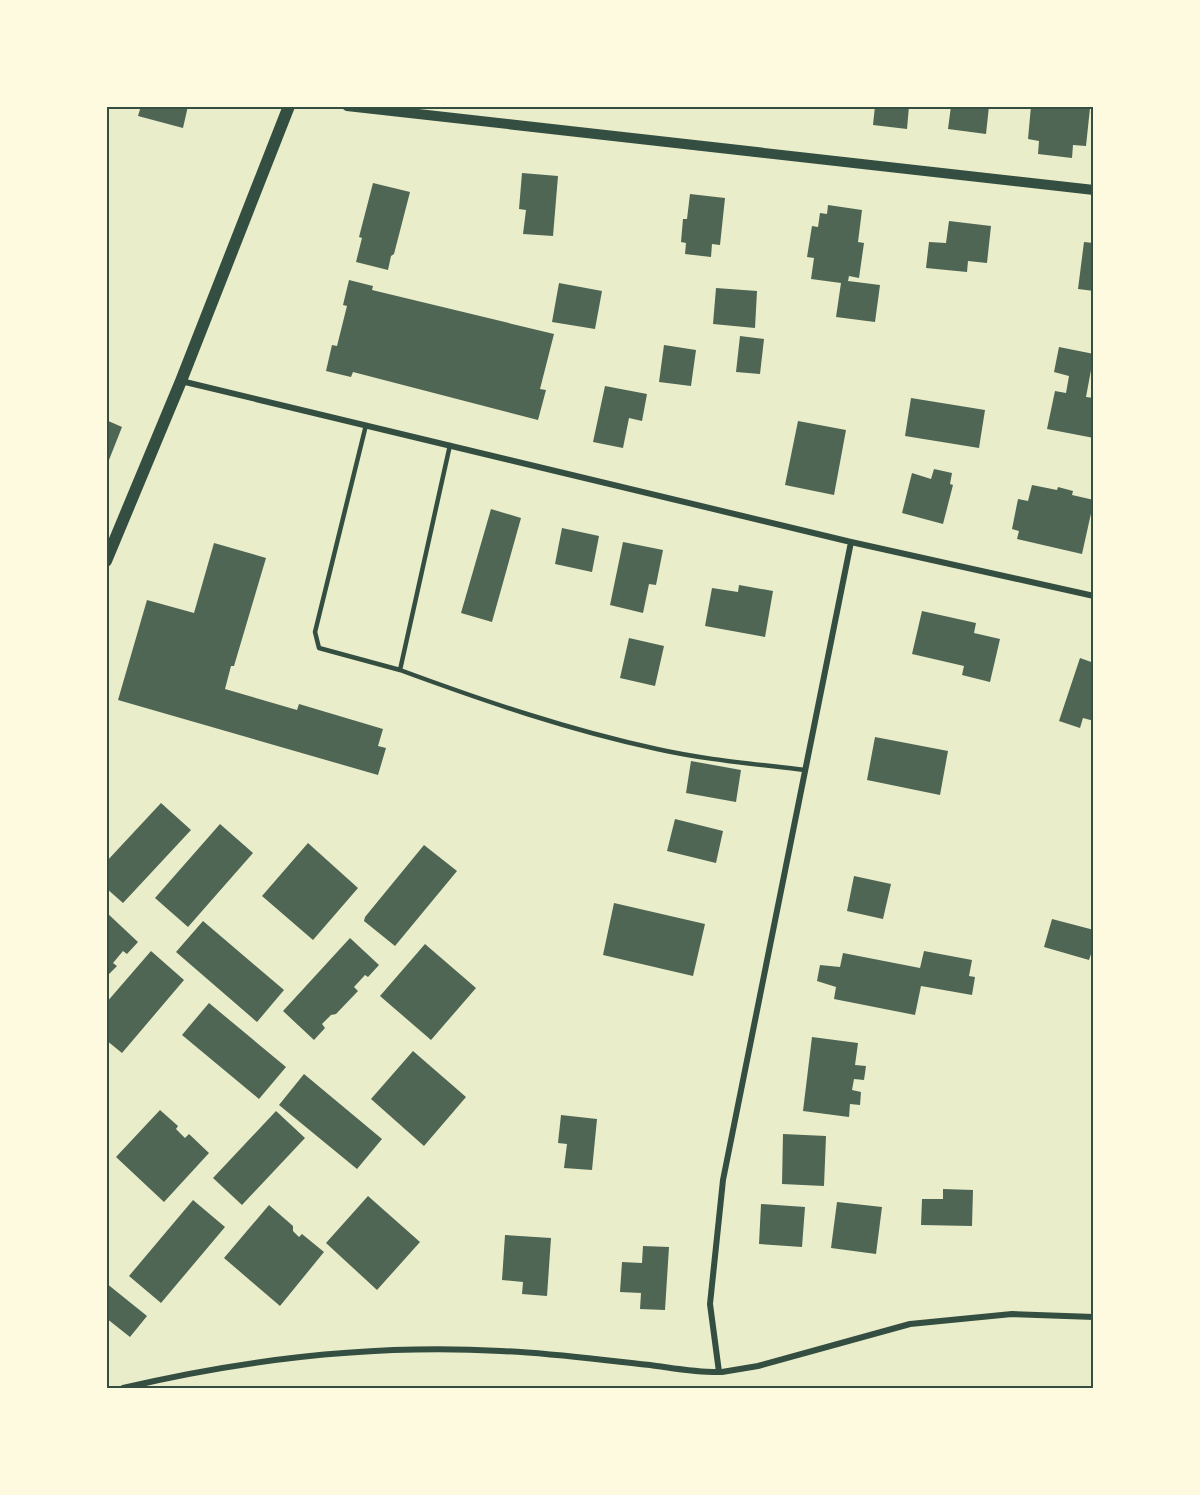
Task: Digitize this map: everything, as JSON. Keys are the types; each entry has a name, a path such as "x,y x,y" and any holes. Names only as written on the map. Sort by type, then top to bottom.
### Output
{"main road":[{"path":"106,561 181,381 289,106"}],"street":[{"path":"347,106 1094,190"},
{"path":"181,381 851,542 1094,596"},
{"path":"719,1372 710,1304 723,1180 851,542"},
{"path":"123,1389 272,1360 334,1353 397,1350 499,1350 719,1372 758,1366 910,1324 1012,1314 1094,1317"}],"lane":[{"path":"366,425 315,632 319,648 400,670 483,700 656,749 707,758 806,770"},
{"path":"400,670 450,445"}],"building":[{"path":"141,106 188,106 183,128 138,116"},
{"path":"875,106 909,106 907,129 873,125"},
{"path":"951,106 989,106 986,134 948,129"},
{"path":"1031,106 1090,108 1086,146 1073,145 1072,158 1038,154 1039,141 1028,139"},
{"path":"522,173 558,176 553,236 523,234 526,210 519,209"},
{"path":"373,183 410,192 388,270 356,262 362,238 359,237"},
{"path":"690,194 725,198 720,245 712,244 711,257 685,254 686,243 681,242 683,219 687,219"},
{"path":"828,205 862,210 858,242 864,243 859,278 849,276 848,281 880,285 875,322 836,317 841,283 811,279 814,258 807,257 812,226 818,227 820,213 827,214"},
{"path":"949,221 991,226 987,263 968,261 967,272 926,268 929,242 946,243"},
{"path":"1084,242 1094,243 1094,291 1078,289"},
{"path":"349,280 373,286 372,290 554,334 540,389 546,390 538,420 353,372 351,377 326,371 332,345 337,346 347,306 343,305"},
{"path":"559,283 602,291 595,329 552,322"},
{"path":"716,288 757,291 755,328 713,324"},
{"path":"740,336 764,339 760,374 736,372"},
{"path":"664,345 696,350 691,386 659,382"},
{"path":"1059,347 1094,354 1086,397 1094,398 1094,438 1047,429 1055,391 1066,393 1069,376 1054,372"},
{"path":"605,386 647,394 642,421 629,418 623,448 593,442"},
{"path":"911,398 985,410 979,448 905,436"},
{"path":"106,420 122,427 107,465 106,465"},
{"path":"798,421 846,430 834,495 785,485"},
{"path":"934,469 952,473 950,484 953,485 943,524 902,513 912,473 931,479"},
{"path":"1032,485 1057,490 1058,487 1073,491 1072,495 1094,500 1082,554 1017,539 1019,531 1012,529 1018,499 1028,501"},
{"path":"491,509 521,518 492,622 461,613"},
{"path":"562,528 599,536 592,572 555,564"},
{"path":"623,542 663,550 656,585 649,584 643,613 610,605"},
{"path":"214,543 266,558 225,689 297,710 299,704 383,729 378,746 386,748 378,775 118,700 147,600 194,613"},
{"path":"739,585 773,591 765,637 705,626 712,588 738,592"},
{"path":"922,611 976,623 974,633 1000,639 990,682 962,675 964,666 912,654"},
{"path":"629,638 664,646 655,686 620,678"},
{"path":"1080,658 1094,663 1094,721 1083,718 1080,728 1059,721"},
{"path":"875,737 948,751 940,795 867,780"},
{"path":"691,761 741,770 736,802 686,793"},
{"path":"161,803 191,830 123,903 106,888 106,862"},
{"path":"675,819 723,831 716,863 667,851"},
{"path":"220,824 253,853 188,927 155,898"},
{"path":"308,843 358,888 313,940 262,896"},
{"path":"424,845 457,871 395,946 364,921 365,917"},
{"path":"854,876 891,884 883,919 847,911"},
{"path":"614,903 705,924 693,976 603,955"},
{"path":"106,912 138,942 127,954 123,951 113,963 117,966 106,977"},
{"path":"1052,919 1094,930 1094,945 1089,960 1044,947"},
{"path":"203,921 284,990 257,1022 176,952"},
{"path":"350,938 379,965 354,987 358,991 336,1014 331,1015 322,1024 325,1028 314,1040 283,1011"},
{"path":"425,944 476,988 431,1040 380,996"},
{"path":"151,951 184,980 122,1053 106,1040 106,1003"},
{"path":"924,951 972,960 969,976 975,977 972,995 921,986 915,1015 834,999 836,987 817,981 820,965 840,967 843,953 920,968"},
{"path":"209,1003 286,1067 259,1099 182,1035"},
{"path":"812,1037 858,1043 855,1065 866,1066 864,1080 854,1079 852,1090 861,1092 860,1105 850,1104 849,1117 803,1111"},
{"path":"413,1051 466,1097 424,1146 371,1099"},
{"path":"304,1074 382,1139 357,1169 279,1105"},
{"path":"160,1110 178,1126 176,1129 185,1138 189,1134 209,1153 164,1202 116,1157"},
{"path":"276,1111 305,1138 242,1205 213,1178"},
{"path":"561,1115 597,1119 592,1170 564,1168 567,1144 558,1143"},
{"path":"783,1134 826,1136 824,1186 782,1184"},
{"path":"943,1189 973,1190 972,1226 921,1225 922,1199 943,1199"},
{"path":"368,1196 420,1242 377,1290 326,1243"},
{"path":"193,1200 225,1227 161,1303 129,1276"},
{"path":"837,1202 882,1207 876,1254 831,1248"},
{"path":"761,1204 805,1207 802,1247 759,1244"},
{"path":"269,1205 293,1226 293,1231 299,1237 302,1234 324,1252 280,1306 224,1258"},
{"path":"505,1235 551,1238 547,1296 522,1294 523,1282 502,1280"},
{"path":"643,1246 669,1247 665,1310 640,1309 641,1293 620,1292 622,1262 642,1263"},
{"path":"106,1283 147,1316 130,1337 106,1318"}]}
